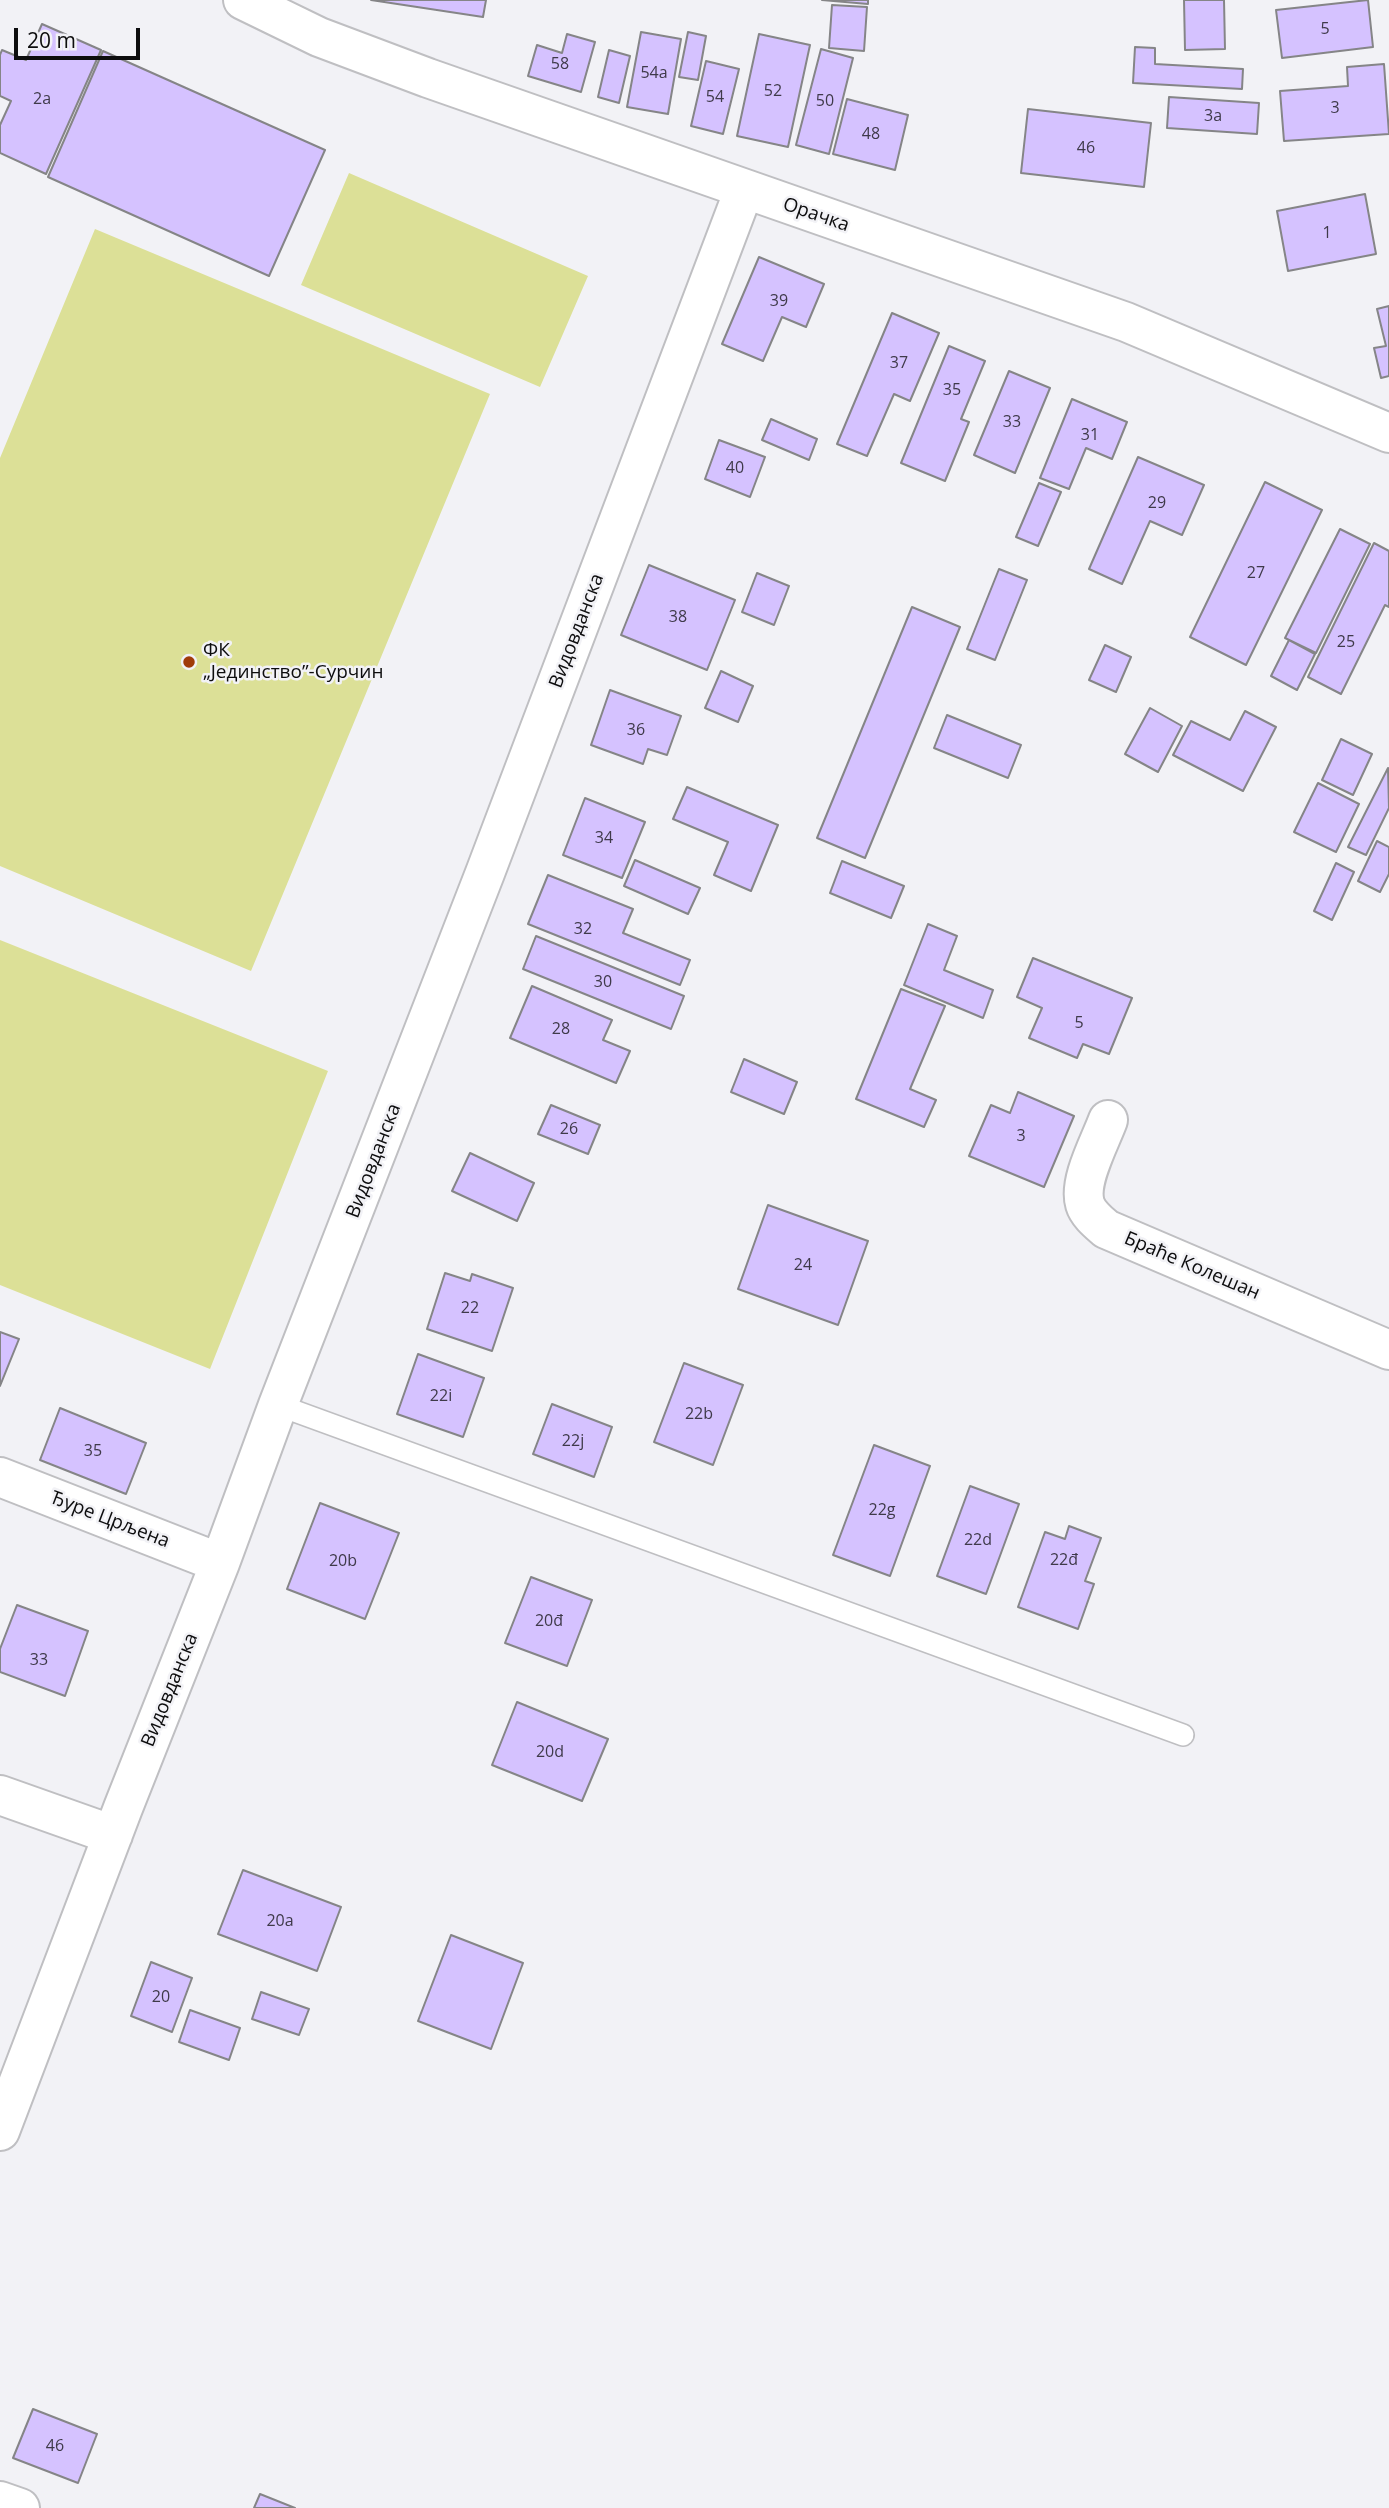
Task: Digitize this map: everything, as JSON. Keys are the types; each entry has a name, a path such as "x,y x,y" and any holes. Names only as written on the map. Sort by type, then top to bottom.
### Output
{"street":[{"name":"Орачка","path":"243,0 318,37 744,190 1126,322 1389,432"},
{"name":"Видовданска","path":"0,2131 470,912 744,190"},
{"name":"Браће Колешан","path":"1108,1120 1084,1182 1085,1205 1094,1219 1106,1229 1389,1350"},
{"name":"Ђуре Црљена","path":"0,1477 220,1563"},
{"path":"0,1795 113,1835"},
{"path":"0,2501 20,2508"}],"lane":[{"path":"278,1405 1183,1735"}],"green space":[{"path":"349,173 588,276 540,387 301,285"},
{"name":"ФК „Јединство”-Сурчин","path":"95,229 490,394 251,971 0,866 0,458"},
{"path":"0,940 328,1071 210,1369 0,1285"}],"building":[{"path":"371,0 486,0 483,17"},
{"path":"822,0 868,0 868,4"},
{"path":"1184,0 1224,0 1225,49 1185,50"},
{"path":"1368,0 1373,47 1282,58 1276,10"},
{"path":"832,5 867,7 864,51 829,48"},
{"path":"42,24 101,50 46,174 0,153 0,125 11,101 0,96 0,55 2,50 26,60"},
{"path":"641,32 681,39 668,114 627,107"},
{"path":"688,32 706,36 698,80 679,77"},
{"path":"567,34 595,42 581,92 528,76 537,45 562,53"},
{"path":"759,34 810,45 788,147 737,136"},
{"path":"1135,47 1155,48 1155,64 1243,69 1242,89 1133,83"},
{"path":"821,49 853,58 829,154 796,145"},
{"path":"609,50 630,56 619,103 598,97"},
{"path":"103,51 325,150 269,276 48,177"},
{"path":"706,61 739,69 723,134 691,126"},
{"path":"1384,64 1389,134 1284,141 1280,91 1348,86 1347,67"},
{"path":"1169,97 1259,103 1257,134 1167,128"},
{"path":"847,99 908,115 895,170 833,154"},
{"path":"1028,109 1151,123 1144,187 1021,173"},
{"path":"1365,194 1376,254 1288,271 1277,211"},
{"path":"759,257 824,284 806,327 782,317 763,361 722,344"},
{"path":"1389,306 1389,376 1381,378 1374,348 1386,346 1377,309"},
{"path":"892,313 939,333 910,401 894,394 867,456 837,444"},
{"path":"949,346 985,361 961,419 969,422 945,481 901,463"},
{"path":"1009,371 1050,388 1015,473 974,455"},
{"path":"1072,399 1127,422 1112,459 1086,448 1069,489 1040,478"},
{"path":"771,419 817,439 809,460 762,440"},
{"path":"719,440 765,457 750,497 705,479"},
{"path":"1138,457 1204,485 1182,535 1150,521 1122,584 1089,569"},
{"path":"1265,482 1322,510 1246,665 1190,637"},
{"path":"1039,483 1061,492 1038,546 1016,537"},
{"path":"1340,529 1370,544 1316,653 1285,638"},
{"path":"1374,543 1389,551 1389,607 1385,605 1341,694 1308,677"},
{"path":"649,565 735,600 707,670 621,635"},
{"path":"999,569 1027,580 995,660 967,649"},
{"path":"757,573 789,586 774,625 742,612"},
{"path":"912,607 960,627 865,858 817,838"},
{"path":"1289,640 1315,654 1297,690 1271,676"},
{"path":"1105,645 1131,657 1116,692 1089,680"},
{"path":"721,671 753,686 738,722 705,708"},
{"path":"610,690 681,716 667,755 648,749 643,764 591,745"},
{"path":"1150,708 1182,726 1158,772 1125,754"},
{"path":"1245,711 1276,727 1243,791 1173,755 1191,721 1230,740"},
{"path":"947,715 1021,745 1008,778 934,748"},
{"path":"1341,739 1372,754 1353,795 1322,780"},
{"path":"1388,768 1389,808 1366,855 1348,847"},
{"path":"1318,783 1359,804 1336,852 1294,832"},
{"path":"687,787 778,825 751,891 714,875 728,842 673,819"},
{"path":"585,798 645,822 622,878 563,855"},
{"path":"1377,841 1389,847 1389,874 1380,892 1358,881"},
{"path":"635,860 700,888 688,914 624,886"},
{"path":"842,861 904,886 891,918 830,893"},
{"path":"1336,863 1354,872 1332,920 1314,911"},
{"path":"548,875 633,909 623,933 690,960 680,985 528,924"},
{"path":"928,924 957,936 944,970 993,990 983,1018 904,985"},
{"path":"536,936 684,996 671,1029 523,969"},
{"path":"1033,958 1132,998 1109,1054 1083,1044 1077,1058 1029,1038 1042,1008 1017,997"},
{"path":"532,986 612,1020 603,1040 630,1051 616,1083 510,1038"},
{"path":"901,989 945,1006 910,1089 936,1100 924,1127 856,1099"},
{"path":"744,1059 797,1082 784,1114 731,1092"},
{"path":"1018,1092 1074,1116 1044,1187 969,1156 991,1105 1010,1113"},
{"path":"551,1105 600,1125 588,1154 538,1134"},
{"path":"470,1153 534,1183 517,1221 452,1191"},
{"path":"768,1205 868,1241 838,1325 738,1289"},
{"path":"445,1273 470,1281 472,1274 513,1288 492,1351 427,1329"},
{"path":"0,1332 19,1339 0,1386"},
{"path":"418,1354 484,1378 463,1437 397,1414"},
{"path":"684,1363 743,1385 713,1465 654,1442"},
{"path":"552,1404 612,1427 594,1477 533,1454"},
{"path":"60,1408 146,1443 126,1494 40,1460"},
{"path":"874,1445 930,1466 890,1576 833,1555"},
{"path":"970,1486 1019,1504 986,1594 937,1576"},
{"path":"320,1503 399,1533 365,1619 287,1589"},
{"path":"1069,1526 1101,1538 1085,1581 1094,1584 1078,1629 1018,1607 1045,1532 1065,1539"},
{"path":"531,1577 592,1600 567,1666 505,1643"},
{"path":"17,1605 88,1631 65,1696 0,1672 0,1649"},
{"path":"517,1702 608,1739 582,1801 492,1765"},
{"path":"243,1870 341,1907 317,1971 218,1934"},
{"path":"451,1935 523,1963 491,2049 418,2021"},
{"path":"151,1962 192,1978 172,2032 131,2016"},
{"path":"261,1992 309,2009 299,2035 252,2019"},
{"path":"190,2010 240,2028 229,2060 179,2042"},
{"path":"33,2409 97,2434 78,2483 13,2458"},
{"path":"260,2494 295,2508 254,2508"}],"place":[{"name":"ФК „Јединство”-Сурчин","path":"189,662"}]}
